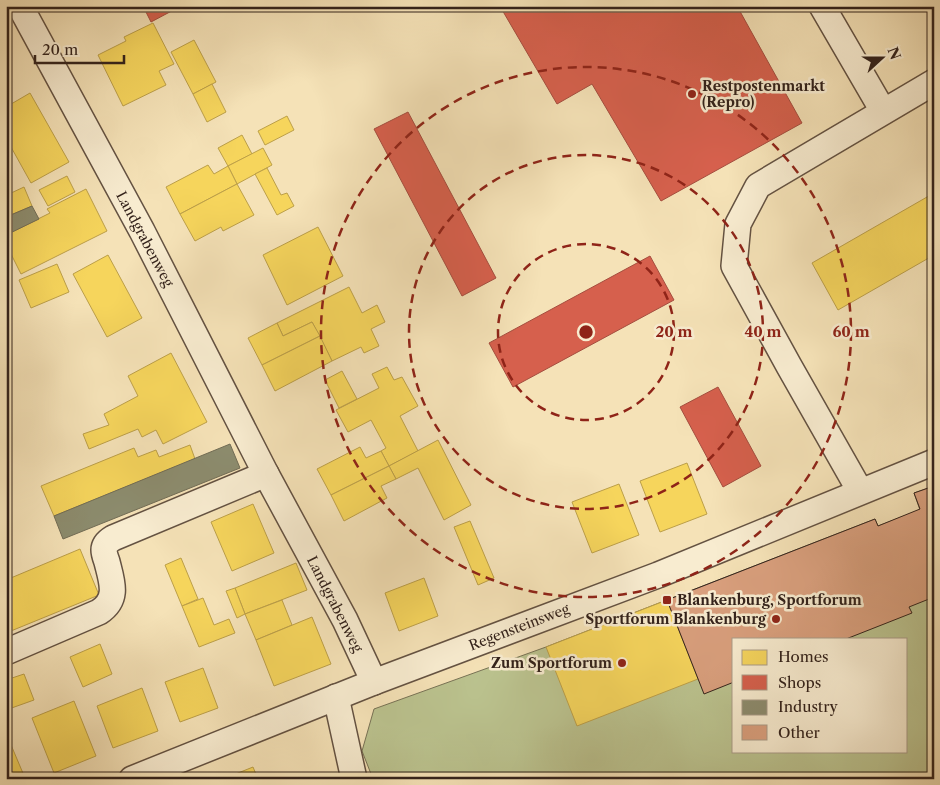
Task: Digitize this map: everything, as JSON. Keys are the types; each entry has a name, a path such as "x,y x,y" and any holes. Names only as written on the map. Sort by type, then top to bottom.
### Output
{"street":[{"name":"Landgrabenweg","path":"20,6 142,231 266,474 345,620 374,682"},
{"path":"822,6 883,111"},
{"path":"860,492 734,266 738,224 758,186 934,82"},
{"name":"Regensteinsweg","path":"132,779 374,682 658,575 934,462"},
{"path":"6,652 107,607 112,598 112,583 104,550 107,542 266,474"},
{"path":"336,697 354,779"}],"green space":[{"name":"Sportforum Blankenburg","path":"934,486 934,779 373,779 362,751 374,709 546,647 875,519 878,526 920,510 914,493"}],"building: Homes":[{"path":"153,23 174,64 159,71 166,85 123,106 98,55 126,41 124,37"},
{"path":"194,40 216,82 193,94 171,52"},
{"path":"212,84 226,112 207,122 193,94"},
{"path":"30,93 69,162 31,183 6,138 6,107"},
{"path":"287,116 294,130 265,145 258,131"},
{"path":"242,135 252,154 228,166 218,148"},
{"path":"263,148 272,165 237,184 228,166"},
{"path":"208,165 214,174 228,166 237,184 180,214 166,187"},
{"path":"267,168 281,195 287,193 294,206 277,215 255,174"},
{"path":"67,176 75,192 48,206 39,190"},
{"path":"237,184 254,215 223,231 221,227 195,241 180,214"},
{"path":"24,187 32,206 6,217 6,189 9,194"},
{"path":"86,189 107,231 21,274 6,244 6,235 50,213 47,209"},
{"path":"934,193 934,255 838,310 812,263"},
{"path":"318,227 343,276 287,305 263,255"},
{"path":"108,255 142,318 107,337 73,274"},
{"path":"57,264 69,292 31,308 19,280"},
{"path":"349,287 362,313 377,305 385,322 371,329 379,346 364,353 361,347 332,361 312,322 283,336 277,323"},
{"path":"312,322 320,336 262,365 248,338 277,323 283,336"},
{"path":"320,336 332,361 275,391 262,365"},
{"path":"171,353 207,422 163,444 156,430 142,437 138,429 89,449 83,434 109,425 104,414 138,396 128,376"},
{"path":"387,367 394,380 402,377 418,406 400,416 418,451 389,466 381,451 386,448 371,420 348,432 336,410 379,388 372,374"},
{"path":"342,371 357,399 339,408 325,380"},
{"path":"438,440 471,505 444,520 418,468 396,479 389,466"},
{"path":"190,445 195,459 54,516 41,486 134,448 138,457 156,450 159,457"},
{"path":"360,447 366,458 381,451 389,466 331,495 317,469"},
{"path":"687,463 707,514 660,532 640,481"},
{"path":"389,466 396,479 381,486 387,498 344,521 331,495"},
{"path":"619,484 639,535 592,553 572,502"},
{"path":"253,504 274,553 232,571 211,522"},
{"path":"470,521 494,578 478,585 454,527"},
{"path":"80,549 99,595 6,633 6,580"},
{"path":"181,558 198,599 182,606 165,565"},
{"path":"296,563 307,590 245,614 235,588"},
{"path":"424,578 438,616 399,631 385,593"},
{"path":"235,588 245,614 237,618 226,591"},
{"path":"203,598 214,625 229,619 235,633 199,647 182,606"},
{"path":"282,600 292,625 256,640 245,614"},
{"name":"Zum Sportforum","path":"667,600 698,679 577,726 546,647"},
{"path":"312,617 331,664 274,686 256,640"},
{"path":"100,644 112,674 83,687 70,657"},
{"path":"203,668 218,708 180,722 165,682"},
{"path":"24,674 34,700 6,710 6,680"},
{"path":"142,688 158,731 113,748 97,706"},
{"path":"74,701 96,756 54,773 32,718"},
{"path":"6,733 25,778 6,779"},
{"path":"253,767 258,779 223,779"}],"building: Shops":[{"path":"143,6 181,6 151,22"},
{"name":"Restpostenmarkt (Repro)","path":"504,6 561,6 564,12 574,6 737,6 802,123 661,201 592,84 557,104 501,8"},
{"path":"408,112 496,278 462,296 374,129"},
{"path":"650,256 674,300 513,387 489,343"},
{"path":"718,387 761,466 723,487 680,407"}],"building: Industry":[{"path":"32,206 39,219 6,235 6,217"},
{"path":"230,444 240,468 63,539 54,516"}],"building: Other":[{"path":"934,486 934,597 909,607 912,613 849,638 732,638 732,683 704,694 667,600 875,519 878,526 920,509 914,493"}],"place":[{"name":"Restpostenmarkt (Repro)","path":"692,94"},
{"name":"Blankenburg, Sportforum","path":"667,600"},
{"name":"Sportforum Blankenburg","path":"776,619"},
{"name":"Zum Sportforum","path":"622,663"}]}
